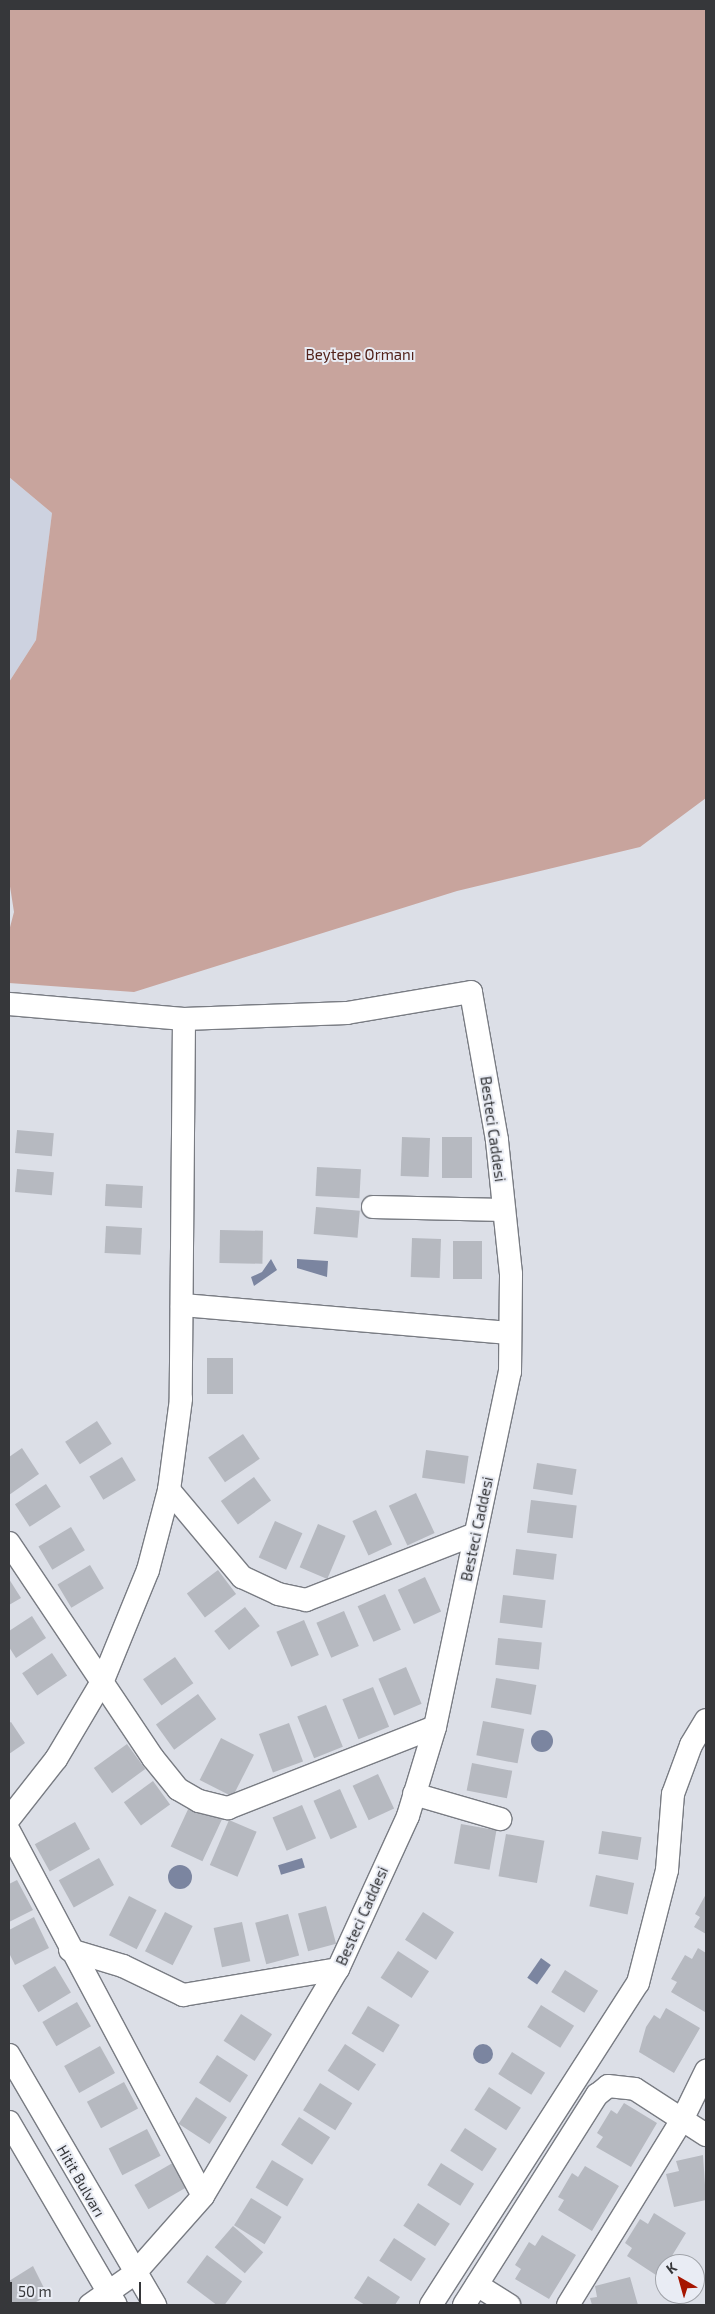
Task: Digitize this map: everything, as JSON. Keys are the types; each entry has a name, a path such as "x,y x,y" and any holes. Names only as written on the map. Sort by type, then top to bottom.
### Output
{"street":[{"name":"Besteci Caddesi","path":"105,2302 134,2274 202,2196 338,1969 414,1794 435,1727 510,1372 511,1274 497,1140 471,992 347,1013 184,1019"},
{"path":"9,1004 184,1019 181,1400 169,1490 148,1570 103,1680 56,1759 9,1819"},
{"path":"373,1207 504,1210"},
{"path":"182,1305 510,1333"},
{"path":"169,1490 242,1577 278,1594 306,1600 475,1534"},
{"path":"9,1543 178,1790 228,1808 435,1727"},
{"path":"432,2305 638,1983 667,1870 673,1794 691,1745 706,1720"},
{"path":"414,1794 500,1819"},
{"path":"9,1831 70,1950 202,2196"},
{"path":"70,1950 123,1966 184,1995 338,1969"},
{"name":"Hitit Bulvarı","path":"9,2055 134,2274 155,2305"},
{"path":"568,2305 682,2120 706,2072"},
{"path":"464,2305 597,2095 622,2084 706,2135"},
{"path":"9,2122 105,2302"},
{"path":"477,2285 509,2305"}],"shaded area":[{"path":"9,477 52,513 36,640 9,682"}],"green space":[{"name":"Beytepe Ormanı","path":"9,9 706,9 706,798 640,847 457,891 134,992 9,983 9,931 14,912 9,880 9,682 36,640 52,513 9,477"}],"water":[{"path":"271,1259 277,1270 254,1286 251,1277 262,1272"},
{"path":"297,1259 328,1261 327,1277 297,1268"},
{"path":"542,1730 550,1733 553,1741 550,1749 542,1752 534,1749 531,1741 534,1733"},
{"path":"302,1858 305,1868 281,1875 278,1865"},
{"path":"180,1865 188,1869 192,1877 188,1885 180,1889 172,1885 168,1877 172,1869"},
{"path":"541,1958 551,1965 537,1985 527,1978"},
{"path":"479,2044 487,2044 493,2050 493,2058 487,2064 479,2064 473,2058 473,2050"}],"building":[{"path":"17,1130 54,1133 52,1156 15,1153"},
{"path":"402,1137 430,1138 429,1177 401,1176"},
{"path":"442,1137 472,1137 472,1178 442,1178"},
{"path":"317,1167 361,1169 359,1198 315,1196"},
{"path":"17,1169 54,1172 52,1195 15,1192"},
{"path":"106,1184 143,1186 142,1208 105,1206"},
{"path":"316,1207 360,1211 357,1238 314,1234"},
{"path":"106,1226 142,1228 141,1255 105,1253"},
{"path":"220,1230 263,1231 262,1264 219,1263"},
{"path":"412,1238 441,1239 440,1278 411,1277"},
{"path":"453,1241 482,1241 482,1279 453,1279"},
{"path":"207,1358 233,1358 233,1394 207,1394"},
{"path":"97,1421 112,1444 80,1464 65,1442"},
{"path":"243,1434 260,1459 225,1482 208,1457"},
{"path":"22,1448 39,1474 9,1495 9,1457"},
{"path":"426,1450 469,1456 465,1484 422,1478"},
{"path":"122,1457 136,1480 103,1500 89,1477"},
{"path":"537,1463 577,1469 572,1495 533,1489"},
{"path":"254,1477 271,1500 238,1525 221,1501"},
{"path":"46,1484 61,1507 30,1527 15,1504"},
{"path":"416,1493 435,1533 407,1546 389,1506"},
{"path":"531,1500 577,1506 573,1538 527,1533"},
{"path":"376,1510 392,1544 368,1555 352,1521"},
{"path":"275,1521 302,1533 286,1570 259,1558"},
{"path":"318,1524 346,1536 327,1579 300,1567"},
{"path":"71,1527 85,1550 52,1570 38,1547"},
{"path":"516,1549 557,1554 554,1580 513,1575"},
{"path":"90,1565 104,1588 71,1608 57,1585"},
{"path":"218,1570 236,1594 205,1617 187,1593"},
{"path":"425,1577 441,1611 414,1624 398,1590"},
{"path":"9,1579 21,1598 9,1605"},
{"path":"385,1594 401,1630 373,1642 358,1606"},
{"path":"503,1595 546,1600 542,1628 500,1623"},
{"path":"245,1607 260,1626 229,1650 214,1631"},
{"path":"344,1611 359,1646 331,1658 316,1623"},
{"path":"32,1616 46,1638 16,1658 9,1647 9,1631"},
{"path":"304,1620 319,1655 291,1667 276,1632"},
{"path":"498,1638 542,1643 539,1669 495,1665"},
{"path":"52,1653 67,1675 37,1696 22,1673"},
{"path":"175,1657 193,1683 161,1706 143,1679"},
{"path":"406,1667 422,1704 394,1716 378,1679"},
{"path":"496,1678 536,1685 531,1715 491,1708"},
{"path":"373,1687 389,1727 359,1739 342,1699"},
{"path":"198,1694 216,1719 174,1750 156,1725"},
{"path":"326,1705 343,1747 314,1758 297,1717"},
{"path":"483,1721 524,1729 518,1763 476,1755"},
{"path":"11,1722 25,1743 9,1754 9,1723"},
{"path":"289,1723 303,1762 273,1772 259,1734"},
{"path":"221,1738 254,1755 233,1797 200,1780"},
{"path":"127,1744 145,1769 112,1793 94,1768"},
{"path":"472,1763 512,1771 507,1798 467,1790"},
{"path":"378,1774 394,1808 369,1820 353,1786"},
{"path":"153,1781 170,1804 141,1826 124,1802"},
{"path":"340,1789 357,1827 331,1839 314,1801"},
{"path":"191,1803 223,1818 202,1861 171,1847"},
{"path":"302,1805 316,1838 287,1851 273,1818"},
{"path":"229,1820 257,1832 237,1877 210,1865"},
{"path":"75,1822 90,1849 50,1871 35,1844"},
{"path":"461,1824 496,1830 490,1870 454,1863"},
{"path":"602,1831 642,1837 638,1860 598,1854"},
{"path":"506,1834 544,1841 537,1883 499,1876"},
{"path":"99,1858 114,1885 74,1907 59,1880"},
{"path":"596,1875 634,1883 627,1914 589,1906"},
{"path":"17,1880 33,1910 9,1922 9,1884"},
{"path":"706,1894 706,1934 694,1927 700,1917 695,1914"},
{"path":"129,1896 157,1910 137,1949 109,1935"},
{"path":"326,1906 336,1944 308,1951 298,1914"},
{"path":"165,1912 193,1926 173,1965 145,1951"},
{"path":"423,1912 454,1932 436,1960 405,1940"},
{"path":"288,1914 299,1956 266,1964 255,1923"},
{"path":"34,1917 49,1948 15,1965 9,1953 9,1930"},
{"path":"242,1922 250,1961 222,1967 214,1928"},
{"path":"698,1948 706,1953 705,2012 671,1992 677,1982 671,1979 685,1955 692,1959"},
{"path":"398,1951 429,1971 412,1998 381,1978"},
{"path":"55,1966 71,1993 38,2012 22,1986"},
{"path":"565,1970 598,1991 584,2013 551,1992"},
{"path":"77,2002 91,2026 56,2046 42,2022"},
{"path":"541,2005 574,2026 560,2048 527,2027"},
{"path":"368,2006 400,2025 383,2052 352,2033"},
{"path":"666,2008 700,2028 674,2073 639,2052 646,2027 654,2015 660,2019"},
{"path":"241,2014 272,2034 255,2061 224,2041"},
{"path":"345,2044 376,2064 359,2091 328,2071"},
{"path":"100,2046 115,2073 79,2093 64,2066"},
{"path":"512,2052 545,2073 531,2095 498,2074"},
{"path":"217,2055 248,2075 230,2103 199,2083"},
{"path":"124,2082 138,2108 101,2128 87,2102"},
{"path":"320,2083 352,2103 335,2130 303,2110"},
{"path":"489,2087 521,2108 506,2130 474,2110"},
{"path":"196,2097 227,2117 210,2144 179,2124"},
{"path":"624,2103 657,2123 631,2167 596,2147 603,2137 597,2133 611,2110 617,2114"},
{"path":"299,2117 330,2137 312,2165 281,2145"},
{"path":"465,2128 497,2149 482,2171 450,2151"},
{"path":"147,2129 161,2156 122,2175 109,2149"},
{"path":"703,2155 706,2200 674,2207 666,2174 679,2171 676,2161"},
{"path":"272,2160 304,2179 287,2206 256,2187"},
{"path":"176,2161 190,2185 148,2209 134,2185"},
{"path":"441,2163 474,2184 460,2206 427,2185"},
{"path":"585,2166 619,2186 592,2231 558,2210 564,2200 558,2197 572,2173 578,2177"},
{"path":"251,2198 282,2217 265,2244 234,2225"},
{"path":"418,2203 450,2224 435,2246 403,2226"},
{"path":"654,2213 686,2233 673,2254 655,2254 655,2274 627,2256 632,2248 625,2243 640,2219 648,2224"},
{"path":"233,2226 263,2252 245,2273 215,2247"},
{"path":"542,2235 576,2255 549,2299 515,2279 521,2269 515,2265 529,2242 535,2246"},
{"path":"394,2238 426,2259 411,2281 379,2261"},
{"path":"207,2255 242,2281 224,2305 217,2305 187,2282"},
{"path":"33,2266 48,2296 30,2305 9,2305 9,2281"},
{"path":"368,2276 400,2297 395,2305 365,2305 354,2298"},
{"path":"630,2277 638,2305 592,2305 590,2298 597,2297 595,2286"}]}
